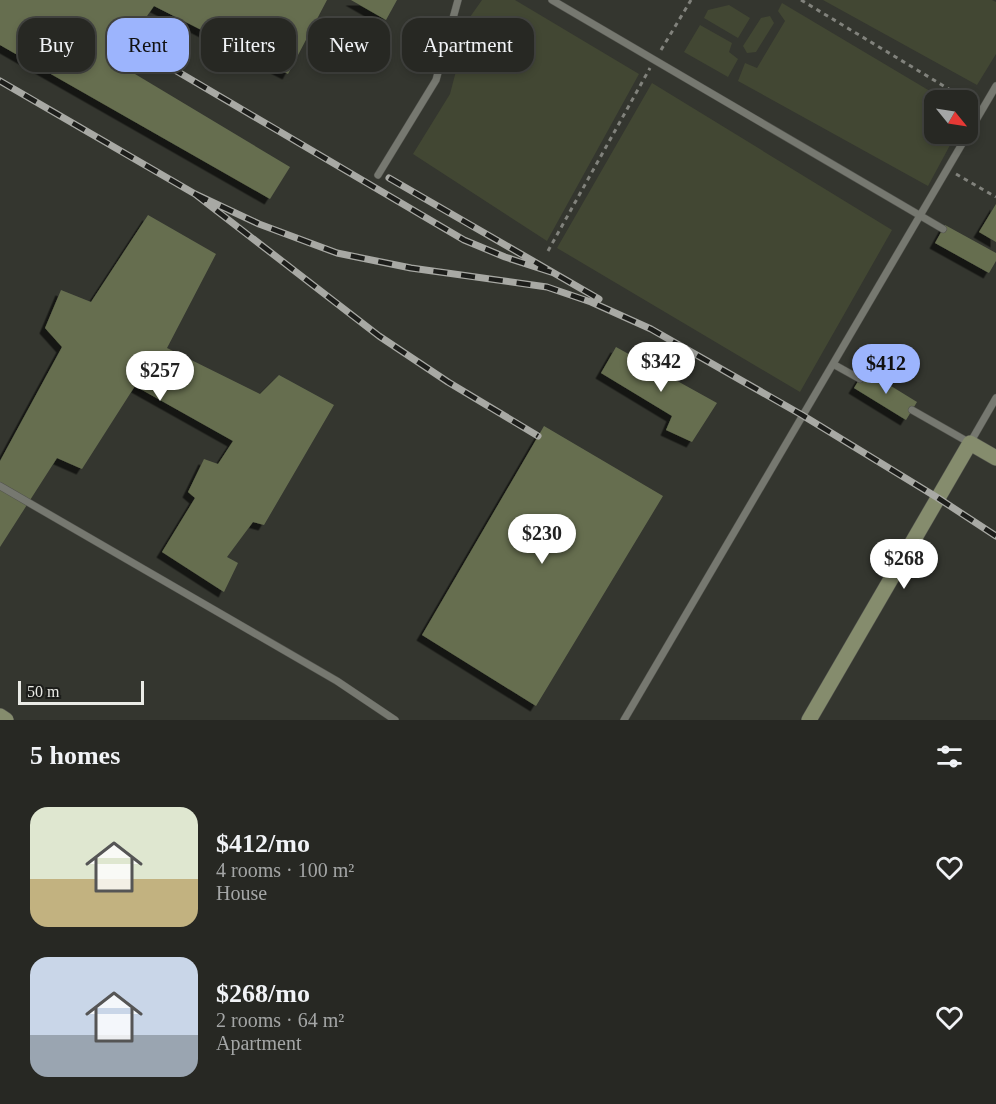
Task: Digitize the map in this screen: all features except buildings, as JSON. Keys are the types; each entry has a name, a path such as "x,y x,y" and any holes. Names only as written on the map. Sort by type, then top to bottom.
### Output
{"street":[{"path":"809,720 970,443 996,458"},
{"path":"0,716 6,720"}],"lane":[{"path":"378,175 436,80 458,0"},
{"path":"552,0 943,229"},
{"path":"624,720 996,86"},
{"path":"833,364 860,379"},
{"path":"912,410 970,443 996,398"},
{"path":"0,486 337,681 395,720"}],"path":[{"path":"548,251 691,0"},
{"path":"801,0 950,90"},
{"path":"948,168 996,197"}],"green space":[{"path":"482,0 515,0 639,74 547,241 413,154 450,94 456,72 534,72 534,18 470,17"},
{"path":"823,0 992,0 996,2 996,54 977,85"},
{"path":"782,3 928,90 924,90 924,144 951,144 928,186 738,81 745,63 757,68 785,21 778,11"},
{"path":"729,5 750,18 738,38 704,18 708,10"},
{"path":"770,16 774,23 756,52 747,53 743,46 761,18"},
{"path":"700,25 732,43 729,52 738,59 728,77 684,52"},
{"path":"652,83 892,230 800,392 557,248"}],"railway":[{"path":"178,72 464,240 505,257 554,273"},
{"path":"0,81 195,194 379,336 448,382 538,436"},
{"path":"389,178 599,299"},
{"path":"195,194 259,224 337,253 411,268 547,287 591,302 651,329 802,415 996,536"}]}
